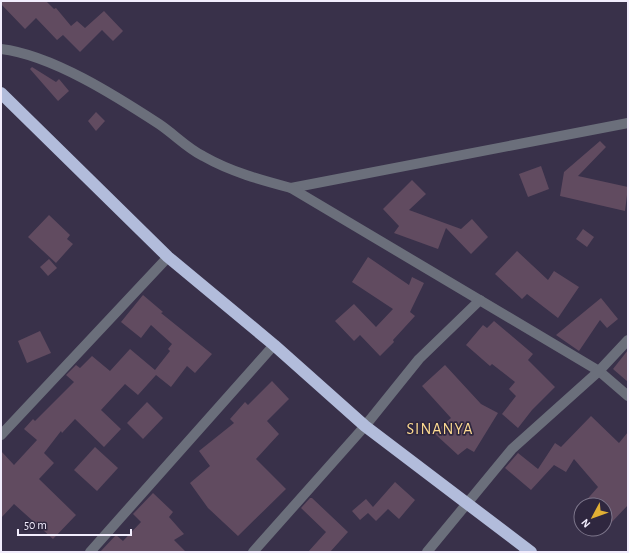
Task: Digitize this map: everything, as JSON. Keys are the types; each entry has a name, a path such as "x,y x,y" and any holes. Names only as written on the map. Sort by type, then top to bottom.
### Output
{"highway":[{"path":"1,93 168,257 274,345 365,426 531,552"}],"street":[{"path":"1,49 16,51 68,70 160,124 202,156 251,178 291,188 599,371 628,396"},
{"path":"291,188 628,123"},
{"path":"1,435 168,257"},
{"path":"253,552 365,426 419,358 480,300"},
{"path":"426,552 512,449 599,371 628,340"},
{"path":"90,552 274,345"}],"building":[{"path":"1,1 46,1 54,9 56,8 71,26 77,21 85,28 104,11 123,31 113,41 102,30 80,52 63,35 57,40 36,18 25,29 1,4"},
{"path":"32,67 56,82 59,79 69,91 58,101 30,69"},
{"path":"96,112 105,121 96,131 88,121"},
{"path":"600,141 606,147 578,176 628,187 625,211 560,196 564,172"},
{"path":"541,166 549,189 528,197 519,174"},
{"path":"412,180 426,194 409,210 461,229 472,219 488,237 471,254 446,228 438,249 394,233 399,226 383,209"},
{"path":"49,215 70,235 67,239 73,244 56,263 28,237"},
{"path":"583,229 594,237 587,247 576,239"},
{"path":"517,251 548,280 554,271 579,287 558,318 527,294 522,299 495,274"},
{"path":"368,257 409,285 412,277 424,283 410,312 415,316 393,340 394,342 380,356 360,335 354,341 335,321 354,304 376,327 393,309 352,282"},
{"path":"49,259 57,268 48,276 40,267"},
{"path":"143,295 163,312 161,313 212,354 195,373 187,366 171,387 156,375 138,395 125,384 101,410 121,429 104,447 75,419 62,433 61,431 44,453 54,463 39,479 76,515 53,539 14,504 1,518 1,451 14,465 37,440 24,429 33,419 35,421 74,382 66,375 76,365 80,368 92,356 110,371 130,349 155,370 170,351 168,349 172,344 151,325 141,338 121,322"},
{"path":"601,298 618,319 607,328 600,320 579,351 556,335"},
{"path":"494,321 533,354 528,360 555,387 532,410 518,428 502,414 516,396 509,389 515,382 492,364 490,366 466,345 483,325 487,328"},
{"path":"40,331 51,353 27,363 18,341"},
{"path":"628,350 628,382 613,369"},
{"path":"445,365 481,404 498,413 474,452 467,448 458,455 434,433 451,418 422,386"},
{"path":"272,381 289,399 267,421 279,434 256,459 286,489 238,536 208,508 190,483 210,466 199,451 234,423 230,419 245,402 248,405"},
{"path":"147,402 163,418 143,439 127,423"},
{"path":"591,416 619,443 628,432 628,505 613,521 613,497 589,497 598,487 574,459 566,472 554,465 531,490 505,468 518,453 538,469 555,443 561,447"},
{"path":"95,447 118,468 97,491 74,470"},
{"path":"395,482 415,500 399,519 388,509 376,521 368,513 360,520 352,511 366,499 373,507"},
{"path":"153,493 173,512 169,517 184,534 174,540 186,552 100,552 116,535 123,541 141,522 133,514"},
{"path":"310,498 312,498 348,532 330,552 308,552 326,532 301,508"}],"district":[{"name":"SINANYA","path":"440,429"}]}
